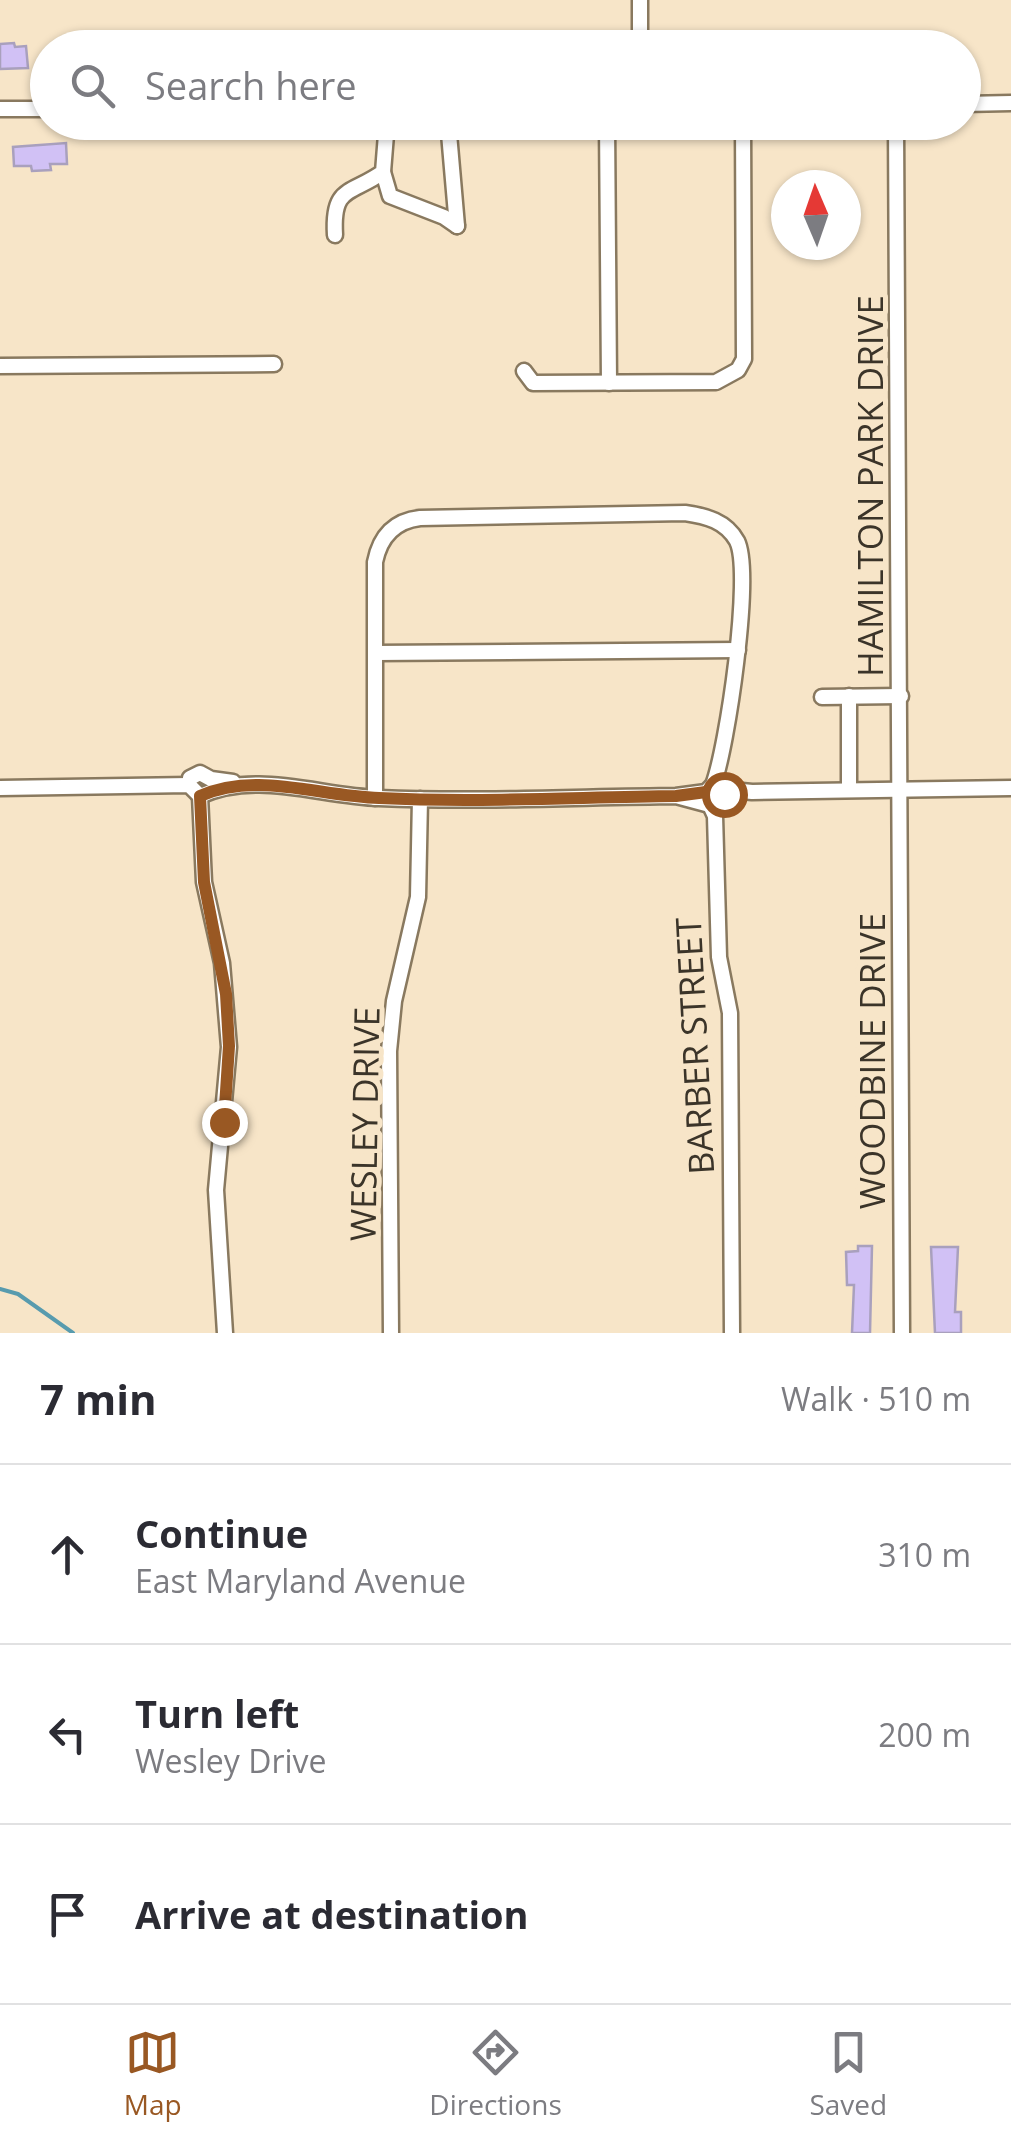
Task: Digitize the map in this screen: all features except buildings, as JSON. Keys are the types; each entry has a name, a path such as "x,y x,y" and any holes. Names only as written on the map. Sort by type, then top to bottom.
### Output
{"street":[{"path":"640,0 640,30"},
{"path":"981,104 1011,103"},
{"path":"0,109 30,109"},
{"path":"386,140 383,172 390,196 444,217 456,226 449,140"},
{"path":"607,140 609,383"},
{"path":"524,371 533,383 609,383 716,382 738,370 744,359 742,140"},
{"name":"HAMILTON PARK DRIVE","path":"896,140 901,788"},
{"path":"335,235 338,200 353,186 383,172"},
{"path":"0,366 274,364"},
{"name":"BARBER STREET","path":"374,798 378,549 392,528 420,518 685,513 716,520 727,528 739,547 741,602 738,650 716,796 719,957 730,1013 732,1333"},
{"path":"376,653 738,650"},
{"path":"822,696 901,696"},
{"path":"849,696 849,788"},
{"path":"0,788 273,784 374,798 420,799 744,798 752,792 849,788 1011,788"},
{"path":"202,787 204,882 228,1011 228,1084 216,1190 225,1333"},
{"name":"WOODBINE DRIVE","path":"901,788 902,1333"},
{"name":"WESLEY DRIVE","path":"391,1333 388,1051 394,1001 418,897 420,799"}],"waterway":[{"path":"0,1289 18,1294 73,1333"}],"route":[{"path":"224,1122 229,1046 226,994 202,856 200,796 209,790 273,784 374,798 420,799 676,796 706,792 713,786 721,787 724,794"}]}
